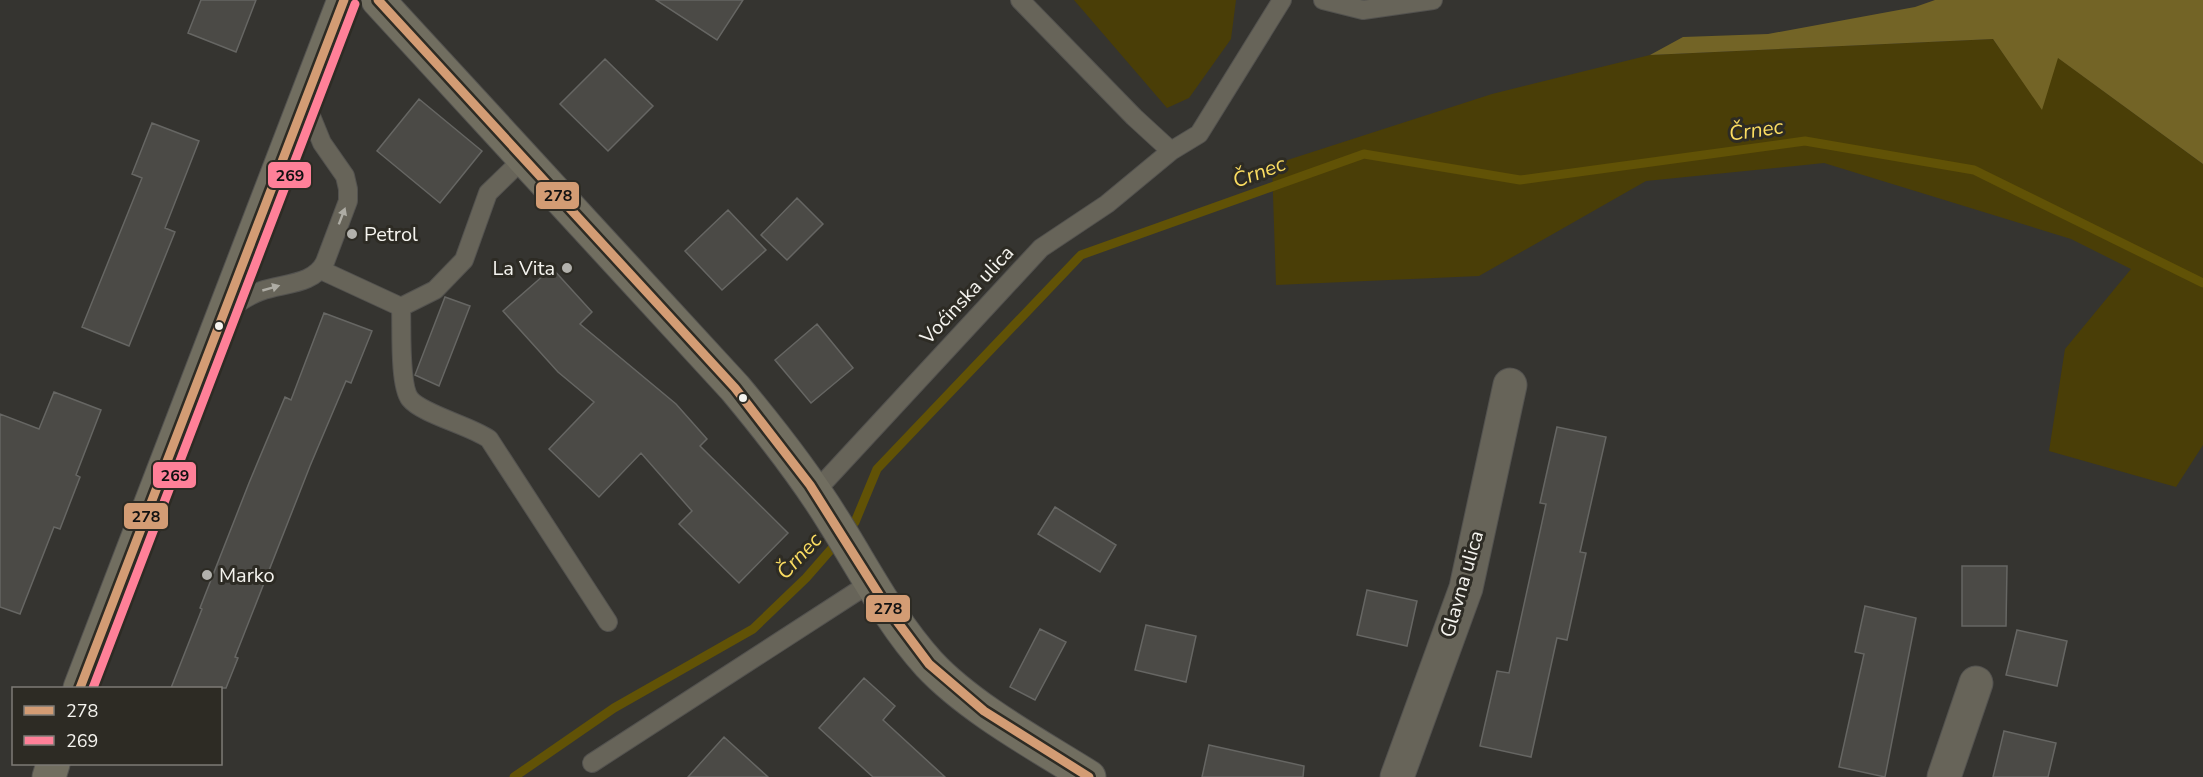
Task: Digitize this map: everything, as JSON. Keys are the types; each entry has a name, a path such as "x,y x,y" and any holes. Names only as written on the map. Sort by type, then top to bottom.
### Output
{"street":[{"path":"80,687 344,0"},
{"path":"378,0 525,157 735,388 785,448 833,519 870,583 929,664 955,689 1089,777"},
{"name":"Glavna ulica","path":"1397,777 1466,588 1510,385"},
{"path":"1944,777 1976,683"}],"lane":[{"path":"1020,0 1134,117 1172,151"},
{"name":"Voćinska ulica","path":"815,492 1041,248 1107,204 1172,151 1200,134 1282,0"},
{"path":"1323,0 1363,10 1433,0"},
{"path":"224,313 243,299 261,291 310,279 321,270 348,201 345,176 313,124 305,102"},
{"path":"401,307 435,290 464,260 488,193 525,157"},
{"path":"321,270 401,307"},
{"path":"401,307 405,387 410,399 489,439 608,622"},
{"path":"592,763 676,706 870,583"}],"shaded area":[{"path":"1074,0 1236,0 1231,39 1189,98 1167,108"},
{"path":"1935,0 2203,0 2203,164 2058,58 2042,110 1993,39 1650,55 1683,37 1768,34 1915,7"},
{"path":"1993,39 2042,109 2057,57 2203,164 2203,445 2176,487 2049,451 2065,349 2131,269 2071,239 1824,163 1646,181 1479,276 1276,285 1272,165 1492,94 1650,55"}],"building":[{"path":"201,0 256,0 236,52 188,33"},
{"path":"656,0 743,0 717,40"},
{"path":"605,59 653,106 608,151 560,104"},
{"path":"419,99 482,151 440,203 377,151"},
{"path":"152,123 199,141 165,228 175,232 129,346 82,327 142,178 132,174"},
{"path":"797,198 823,224 787,260 761,235"},
{"path":"728,210 766,250 722,290 685,251"},
{"path":"552,268 592,312 580,324 676,404 707,439 700,446 788,533 739,583 679,524 692,511 641,453 599,497 549,449 594,402 558,372 503,311"},
{"path":"445,297 470,306 439,386 415,375"},
{"path":"324,313 372,331 351,383 346,381 310,466 235,657 238,658 226,688 171,687 249,483 285,397 291,400"},
{"path":"817,324 853,368 811,403 775,360"},
{"path":"54,392 101,410 76,475 80,477 60,529 54,527 20,614 0,607 0,414 39,429"},
{"path":"1557,427 1606,437 1580,552 1586,553 1567,640 1557,638 1531,757 1480,746 1497,671 1509,673 1546,504 1540,503"},
{"path":"1055,507 1116,545 1100,572 1038,534"},
{"path":"1962,566 2007,566 2006,626 1962,626"},
{"path":"1367,590 1417,601 1407,646 1357,635"},
{"path":"1865,606 1916,618 1885,777 1839,767 1864,654 1855,652"},
{"path":"1146,625 1196,636 1186,682 1135,670"},
{"path":"1040,629 1066,642 1035,700 1010,687"},
{"path":"2017,630 2067,641 2057,686 2006,675"},
{"path":"864,678 895,706 883,720 945,777 873,777 819,728"},
{"path":"2004,731 2056,743 2048,777 1993,777"},
{"path":"724,737 768,777 688,777"},
{"path":"1209,745 1304,766 1303,777 1202,777"}],"waterway":[{"name":"Črnec","path":"514,777 614,708 753,629 806,578 855,522 877,469 1081,255 1364,154 1520,180 1805,141 1974,170 2203,283"}],"transit line":[{"name":"278","path":"80,687 344,0"},
{"name":"278","path":"378,0 735,388 810,485 890,612 929,664 984,711 1089,777"},
{"name":"269","path":"93,687 355,4"}],"place":[{"name":"Petrol","path":"352,234"},
{"name":"La Vita","path":"567,268"},
{"name":"Marko","path":"207,575"}]}
